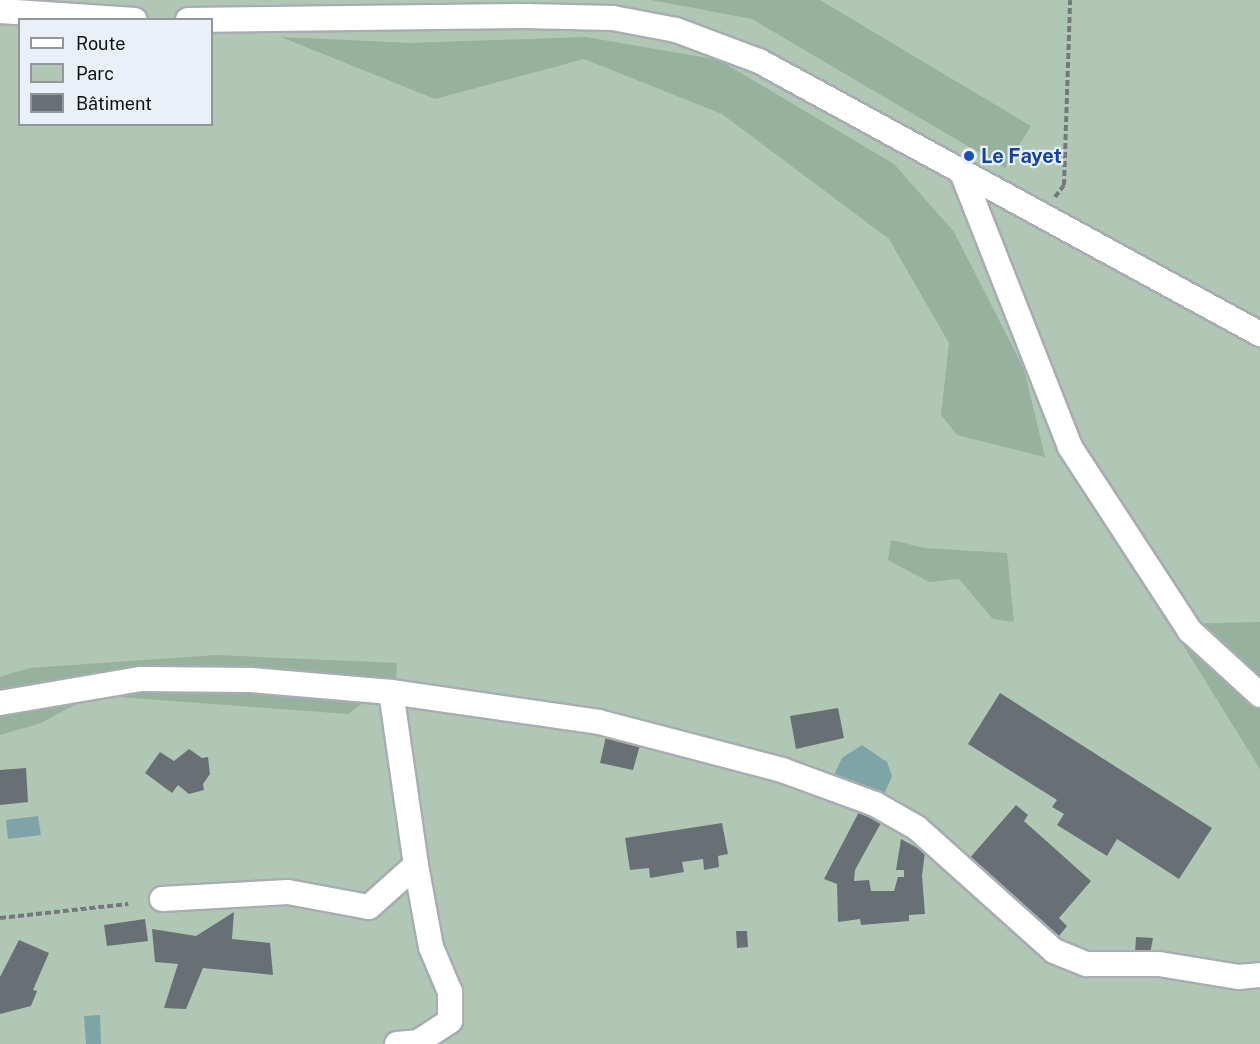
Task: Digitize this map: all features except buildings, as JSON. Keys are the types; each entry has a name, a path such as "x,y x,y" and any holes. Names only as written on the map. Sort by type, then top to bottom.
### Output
{"street":[{"path":"0,11 105,18"},
{"path":"213,20 536,16 613,18 676,30 759,61 963,175 1260,334"},
{"path":"963,175 1070,447 1190,631 1260,695"},
{"path":"0,703 141,679 251,680 391,692 599,722 782,770 875,804 917,828 1054,951 1087,964 1159,964 1238,977 1260,975"},
{"path":"391,692 416,865 431,947 450,992 450,1021 418,1042 397,1044"},
{"path":"162,899 288,892 369,907 416,865"}],"path":[{"path":"1045,219 1064,185 1070,0"},
{"path":"0,918 128,904"}],"green space":[{"path":"0,0 1260,0 1260,1044 0,1044"},
{"path":"651,0 820,0 1031,126 1005,168 752,19"},
{"path":"281,37 410,43 586,37 719,60 894,164 954,232 1024,369 1045,457 957,435 941,415 949,343 889,239 722,114 584,59 435,99"},
{"path":"891,540 925,548 1007,553 1014,622 993,619 959,579 929,582 888,560"},
{"path":"1260,622 1260,769 1170,624"},
{"path":"217,655 397,663 396,679 348,714 93,695 41,723 0,735 0,677 29,668"}],"water":[{"path":"862,745 887,762 892,776 883,797 833,777 842,758"},
{"path":"38,816 41,835 8,839 6,820"},
{"path":"100,1015 101,1044 86,1044 84,1016"}],"place":[{"name":"Le Fayet","path":"969,156"}]}
